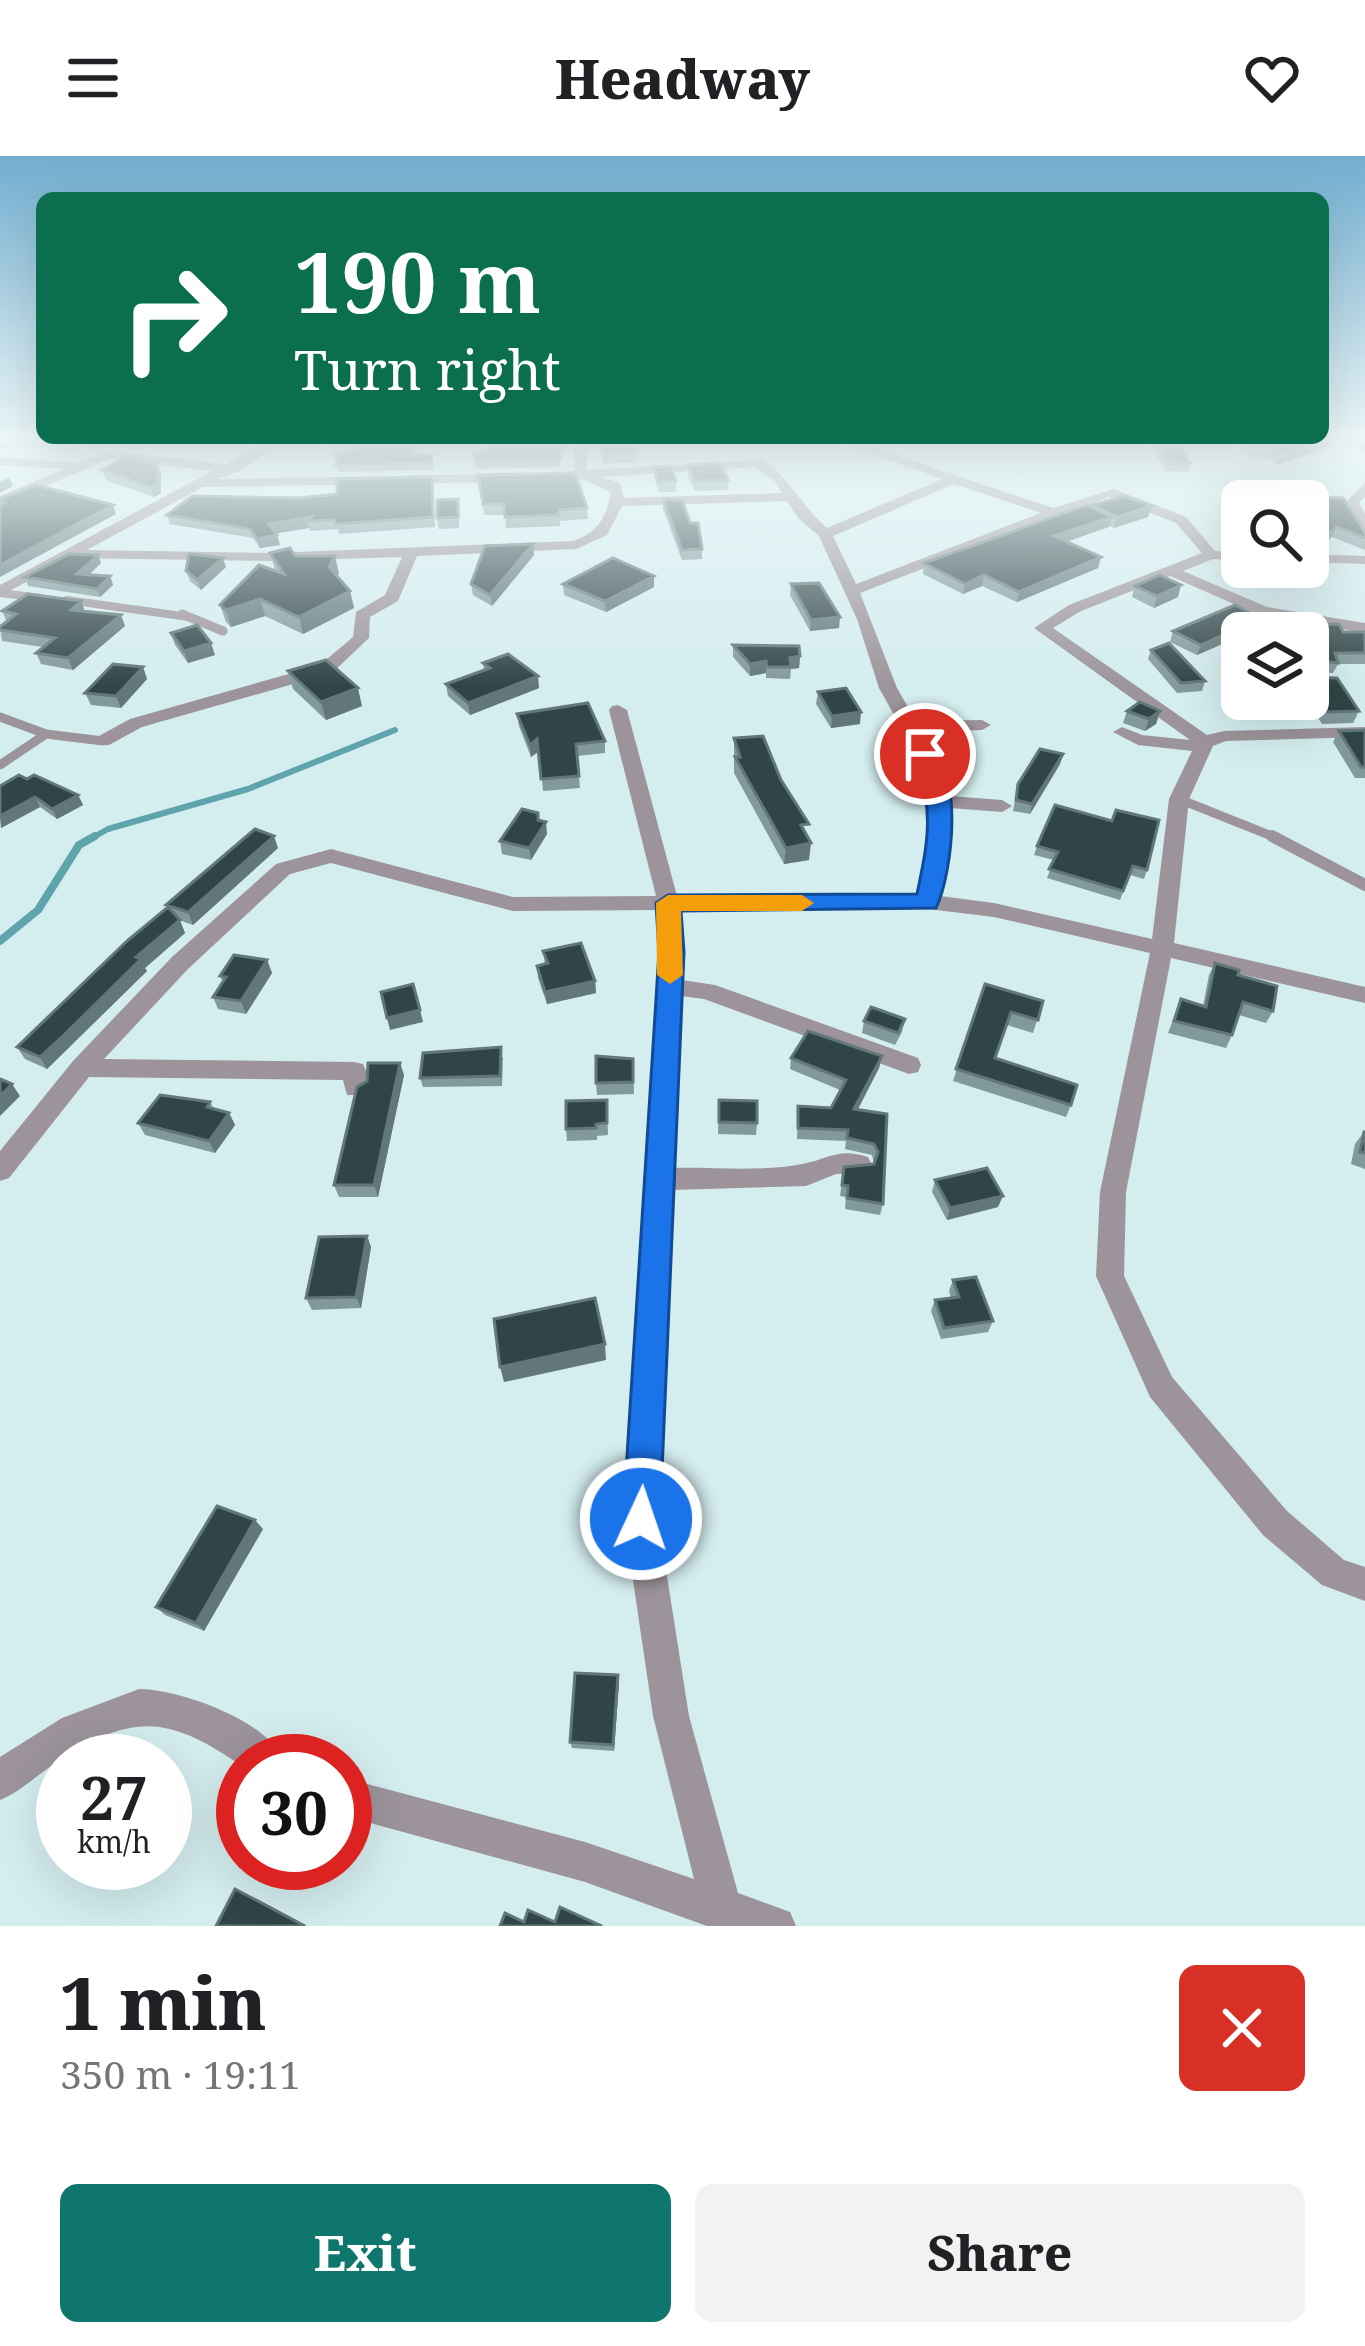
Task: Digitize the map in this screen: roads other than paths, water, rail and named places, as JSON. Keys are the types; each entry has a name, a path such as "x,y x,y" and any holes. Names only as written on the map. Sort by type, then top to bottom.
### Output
{"street":[{"path":"0,592 130,522"},
{"path":"67,554 271,557 591,542 604,534 609,522"},
{"path":"814,522 826,534 888,688 925,754 940,801 942,831 928,902"},
{"path":"826,534 855,522"},
{"path":"851,591 1026,522"},
{"path":"1182,522 1211,555"},
{"path":"103,741 136,723 326,669 361,638 362,615 392,598 411,552"},
{"path":"1204,745 1122,695 1042,628 1075,608 1211,555 1221,555"},
{"path":"1329,559 1365,560"},
{"path":"1173,572 1263,611 1365,628"},
{"path":"618,710 668,903 669,986 641,1519 671,1716 724,1915"},
{"path":"910,727 982,725"},
{"path":"1122,732 1138,740 1204,745 1224,736 1365,732"},
{"path":"1204,745 1179,799 1162,948 1112,1192 1110,1276 1161,1387 1275,1523 1334,1573 1365,1584"},
{"path":"940,801 1001,806"},
{"path":"0,1170 82,1068 197,947 283,868 311,857 331,856 513,904 577,908 928,902 994,910 1365,995"},
{"path":"669,986 707,991 909,1065"},
{"path":"82,1068 354,1071 356,1088"},
{"path":"656,1180 806,1175 834,1163 859,1165"},
{"path":"0,1780 104,1717 155,1706 228,1734"},
{"path":"372,1804 724,1915 776,1926"}],"lane":[{"path":"0,592 178,612 224,632"},
{"path":"0,717 46,734 103,741"},
{"path":"0,765 46,734"},
{"path":"1179,799 1279,839 1365,885"}],"waterway":[{"path":"90,839 108,829 248,789 395,730"},
{"path":"0,941 38,910 79,845 95,836"}]}
